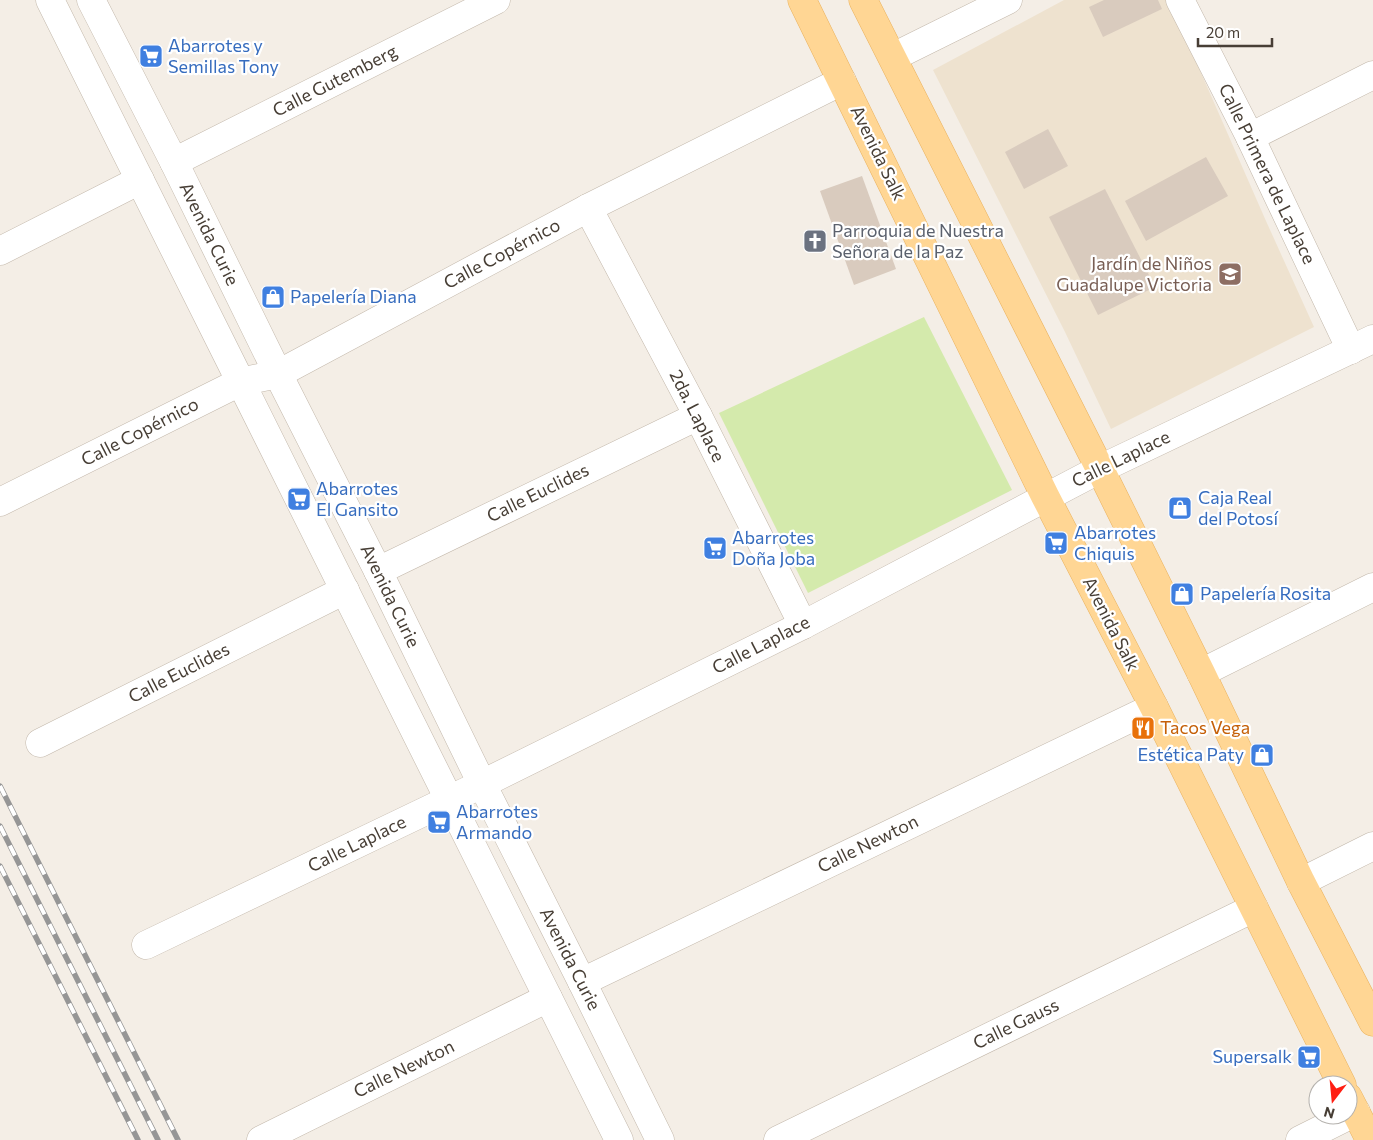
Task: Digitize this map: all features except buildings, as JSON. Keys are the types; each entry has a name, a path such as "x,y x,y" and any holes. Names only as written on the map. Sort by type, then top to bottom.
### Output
{"main road":[{"name":"Avenida Salk","path":"802,0 1045,496 1154,707 1337,1075"},
{"path":"863,0 1100,469 1201,673 1301,882 1373,1022"},
{"path":"1358,1117 1370,1140"}],"street":[{"name":"Avenida Curie","path":"50,0 619,1140"},
{"name":"Avenida Curie","path":"91,0 174,162 660,1140"},
{"name":"Calle Gutemberg","path":"174,162 496,0"},
{"path":"892,57 1008,0"},
{"name":"Calle Primera de Laplace","path":"1180,0 1250,137 1362,344"},
{"path":"1250,137 1373,75"},
{"name":"Calle Copérnico","path":"0,502 240,382 278,374 588,208 842,81"},
{"path":"0,251 140,180"},
{"name":"2da. Laplace","path":"588,208 698,416 803,625"},
{"name":"Calle Laplace","path":"146,945 482,784 803,625 1045,496 1362,344"},
{"name":"Calle Euclides","path":"378,571 698,416"},
{"path":"1201,673 1373,587"},
{"name":"Calle Euclides","path":"40,743 345,590"},
{"name":"Calle Newton","path":"582,982 1154,707"},
{"path":"1301,882 1373,846"},
{"name":"Calle Gauss","path":"778,1140 1254,908"},
{"name":"Calle Newton","path":"261,1140 548,998"},
{"path":"1300,1140 1322,1125"}],"shaded area":[{"path":"1064,0 1169,0 1314,327 1111,429 1065,332 933,70"}],"green space":[{"path":"924,317 1012,490 808,593 719,413"}],"railway":[{"path":"0,786 178,1140"},
{"path":"0,826 158,1140"},
{"path":"0,866 138,1140"}],"place":[{"name":"Abarrotes y Semillas Tony","path":"151,56"},
{"name":"Parroquia de Nuestra Señora de la Paz","path":"815,241"},
{"name":"Jardín de Niños Guadalupe Victoria","path":"1230,274"},
{"name":"Papelería Diana","path":"273,297"},
{"name":"Abarrotes El Gansito","path":"299,499"},
{"name":"Caja Real del Potosí","path":"1180,508"},
{"name":"Abarrotes Chiquis","path":"1056,543"},
{"name":"Abarrotes Doña Joba","path":"715,548"},
{"name":"Papelería Rosita","path":"1182,594"},
{"name":"Tacos Vega","path":"1143,728"},
{"name":"Estética Paty","path":"1262,755"},
{"name":"Abarrotes Armando","path":"439,822"},
{"name":"Supersalk","path":"1309,1057"}]}
